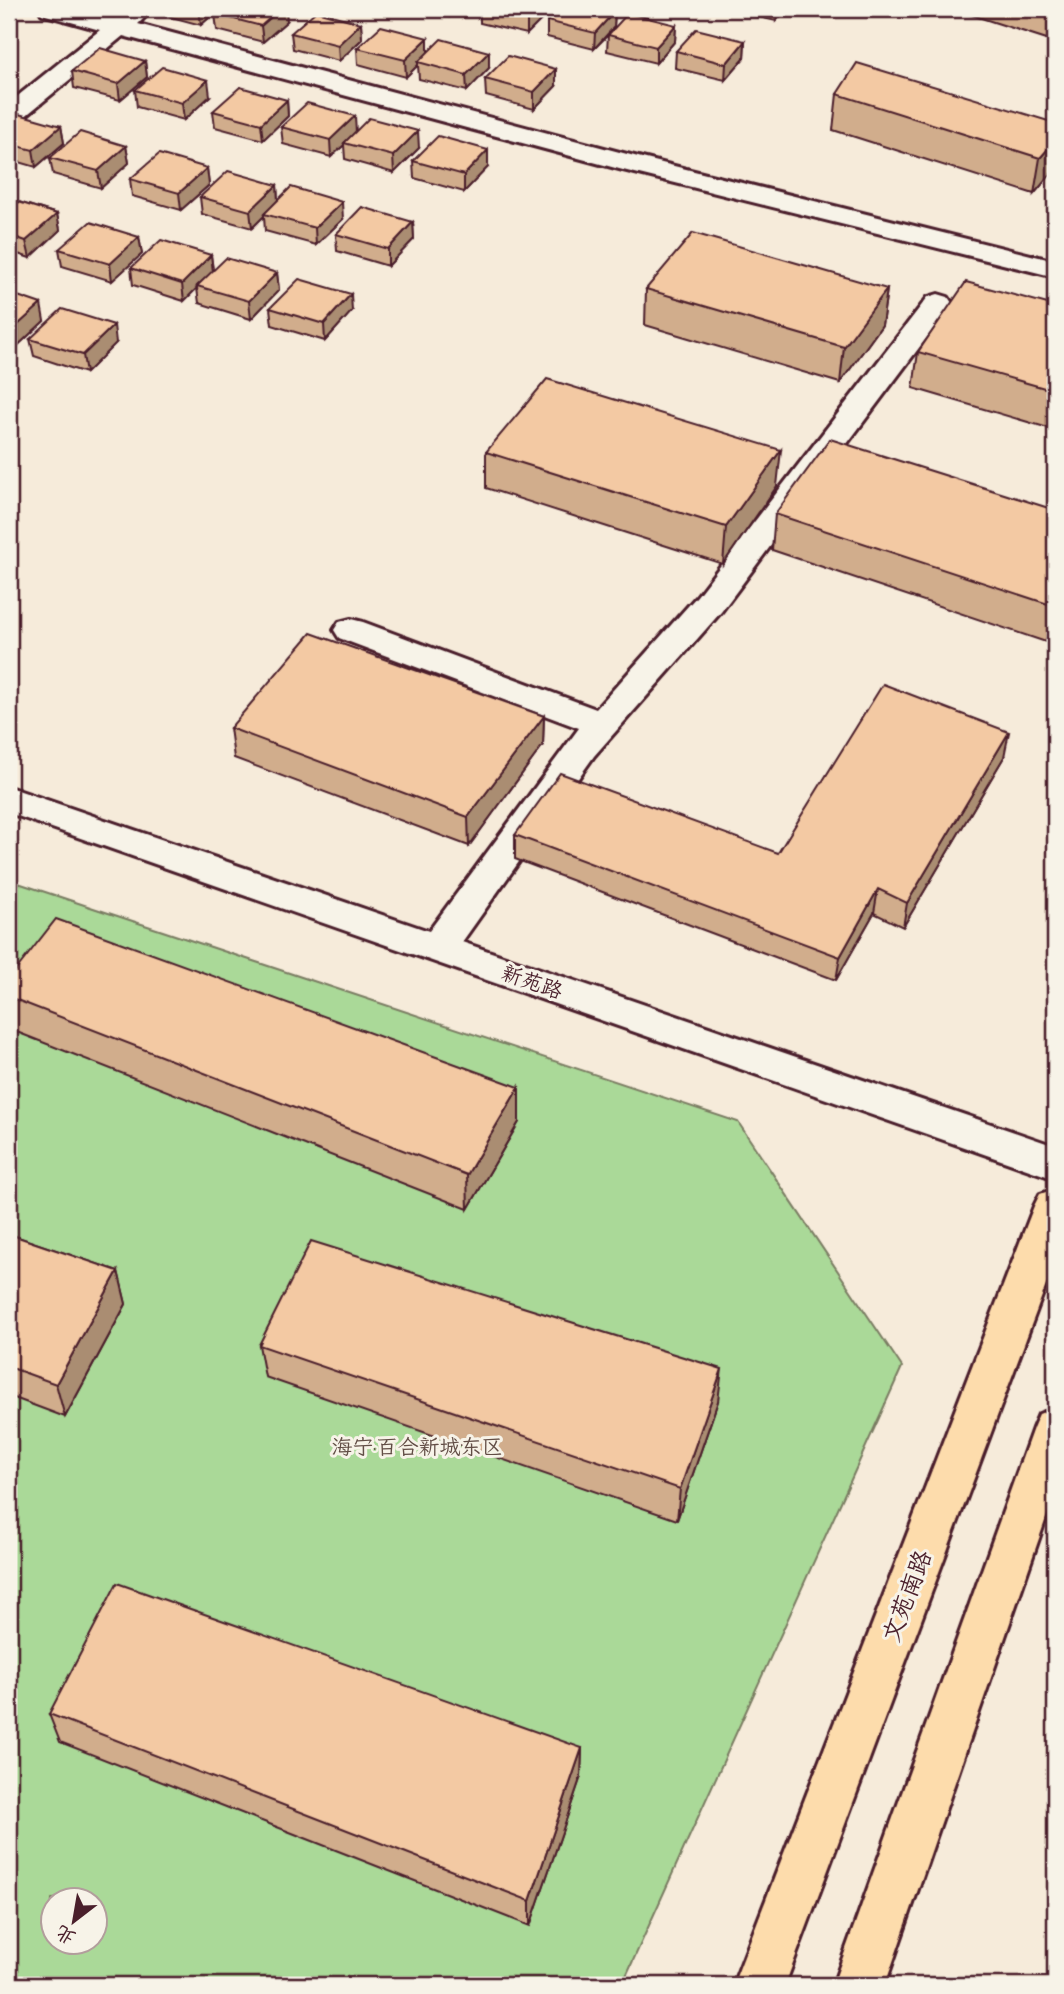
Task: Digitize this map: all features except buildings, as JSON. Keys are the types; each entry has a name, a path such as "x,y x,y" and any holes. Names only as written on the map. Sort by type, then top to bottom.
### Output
{"main road":[{"name":"文苑南路","path":"759,1985 1055,1206"},
{"path":"859,1985 1055,1428"}],"street":[{"path":"51,9 633,164 1055,270"},
{"path":"9,116 141,9"},
{"path":"437,949 582,747 709,604 938,303"},
{"path":"351,630 602,724"},
{"name":"新苑路","path":"11,804 1055,1163"}],"green space":[{"name":"海宁·百合新城东区","path":"9,880 738,1122 902,1367 622,1985 9,1985"}]}
